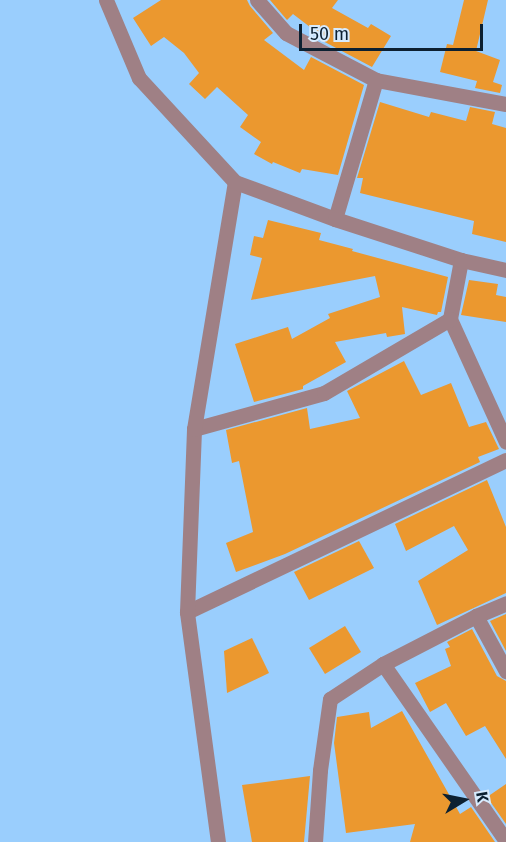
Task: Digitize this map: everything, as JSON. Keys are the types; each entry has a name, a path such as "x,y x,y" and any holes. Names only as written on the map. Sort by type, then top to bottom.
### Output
{"street":[{"path":"106,0 139,78 235,182 335,219 460,260 506,270"},
{"path":"257,0 286,33 376,80 506,104"},
{"path":"335,219 376,80"},
{"path":"218,842 187,612 194,429 235,182"},
{"path":"460,260 450,319 506,442"},
{"path":"194,429 324,393 450,319"},
{"path":"187,612 506,460"},
{"path":"315,842 320,770 330,699 383,664 506,603"},
{"path":"476,616 506,671"},
{"path":"383,664 506,841"}],"building":[{"path":"161,0 247,0 273,33 264,40 304,70 311,57 364,85 338,175 302,169 300,173 273,162 272,164 254,154 261,142 240,127 248,115 217,87 205,99 189,84 199,73 184,53 164,37 151,46 133,18"},
{"path":"270,0 338,0 332,8 368,28 371,24 391,36 372,67 321,40 323,37 293,14 287,20"},
{"path":"464,0 488,0 476,51 500,60 493,82 502,85 500,93 475,88 477,81 440,72 447,44 453,45"},
{"path":"380,102 429,117 431,112 466,121 470,107 495,112 492,124 506,128 506,242 472,234 474,221 360,193 363,178 357,178"},
{"path":"268,220 321,233 319,240 353,249 352,251 448,277 441,312 437,315 402,307 405,334 387,337 386,333 335,342 346,362 303,386 303,389 254,402 235,344 288,327 292,339 330,318 328,314 380,297 375,276 251,300 262,258 250,255 254,236 263,238"},
{"path":"469,280 498,284 496,295 506,297 506,322 461,315"},
{"path":"404,361 421,395 451,383 469,427 486,422 499,449 478,457 480,462 285,554 236,572 226,543 253,532 239,461 232,463 226,430 307,408 310,429 360,418 347,391"},
{"path":"487,480 506,527 506,593 437,625 418,581 468,550 454,526 406,551 395,524"},
{"path":"359,541 374,568 309,600 294,572"},
{"path":"506,614 506,651 490,621"},
{"path":"345,626 361,652 325,674 309,648"},
{"path":"472,629 497,676 506,681 506,759 485,726 466,736 446,703 430,712 415,683 451,666 445,649 450,647 447,642"},
{"path":"252,638 269,673 227,693 224,651"},
{"path":"402,711 460,814 471,807 495,842 410,842 415,824 346,833 334,743 337,717 369,712 371,728"},
{"path":"310,776 304,842 252,842 242,785"},
{"path":"506,784 506,824 487,797"}]}
